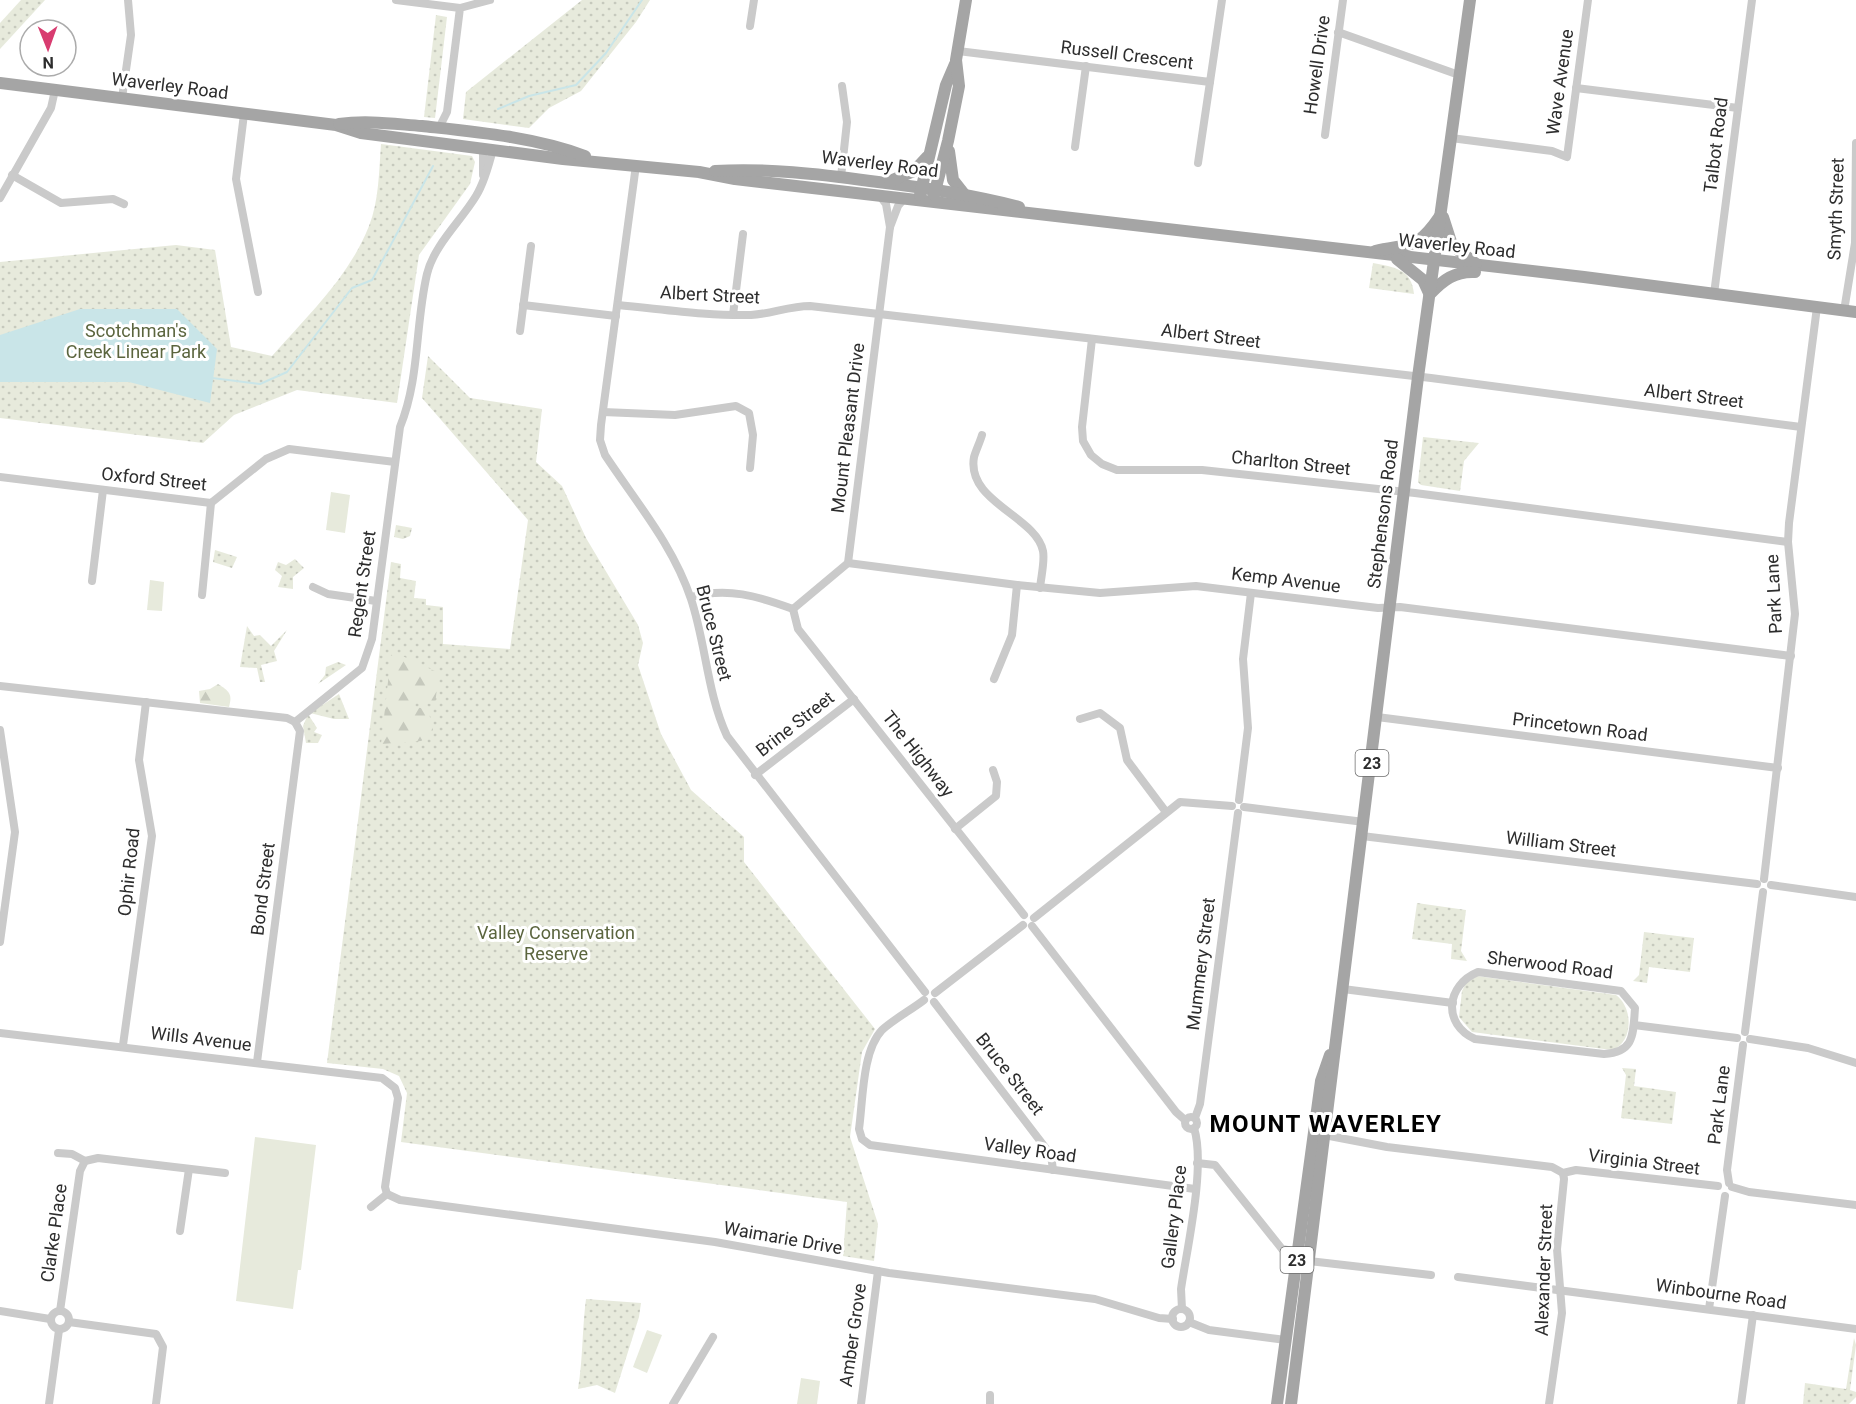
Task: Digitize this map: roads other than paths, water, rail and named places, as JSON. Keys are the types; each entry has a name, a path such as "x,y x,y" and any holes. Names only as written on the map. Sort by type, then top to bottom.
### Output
{"main road":[{"path":"933,202 948,141 958,86 957,56 966,0"},
{"name":"Stephensons Road","path":"1277,1404 1298,1252 1337,1034 1418,377 1470,0"},
{"path":"918,201 946,85 957,56"},
{"name":"Waverley Road","path":"0,83 336,125 361,133 563,159 595,160 699,172 735,179 904,200 1053,215 1850,311"},
{"name":"Waverley Road","path":"336,125 358,121 488,134 561,147 595,160"},
{"path":"488,134 488,149"},
{"path":"948,141 953,180 964,194"},
{"path":"883,182 896,180 914,171 931,151"},
{"name":"Waverley Road","path":"699,172 741,169 935,188 1053,215"},
{"path":"839,191 841,177"},
{"path":"1365,253 1412,245 1422,240 1442,213"},
{"path":"1442,213 1452,245 1479,266"},
{"path":"1393,256 1423,280 1430,294 1440,284 1462,272 1501,269"},
{"name":"Stephensons Road","path":"1291,1404 1310,1261 1320,1134"},
{"path":"1286,1340 1299,1339"}],"street":[{"path":"122,98 131,35 128,0"},
{"path":"396,0 460,8 490,0"},
{"path":"750,26 754,0"},
{"name":"Russell Crescent","path":"957,56 1086,66 1210,82 1222,0"},
{"name":"Howell Drive","path":"1325,135 1343,0"},
{"name":"Wave Avenue","path":"1451,138 1552,151 1567,157 1588,0"},
{"name":"Talbot Road","path":"1714,294 1752,0"},
{"path":"445,129 460,8"},
{"path":"1338,32 1460,75"},
{"path":"1075,147 1086,66"},
{"path":"1198,163 1210,82"},
{"path":"841,177 847,122 842,86"},
{"path":"1576,88 1738,108"},
{"path":"0,198 51,108 55,90"},
{"path":"244,114 236,179 258,292"},
{"name":"Smyth Street","path":"1850,311 1855,243 1856,144"},
{"name":"Regent Street","path":"295,722 362,668 369,655 400,427 410,403 427,273 440,248 477,194 483,175 489,169 488,149"},
{"name":"Bruce Street","path":"636,165 600,440 605,455 665,543 690,597 722,724 756,776 1051,1155 1053,1170"},
{"path":"12,176 61,203 113,200 124,204"},
{"name":"Mount Pleasant Drive","path":"880,196 886,204 890,227"},
{"name":"Mount Pleasant Drive","path":"848,564 890,227 898,206 904,200"},
{"path":"733,315 743,234"},
{"path":"520,331 531,246"},
{"path":"523,305 616,316"},
{"name":"Albert Street","path":"618,305 733,315 769,314 796,306 879,314 1418,377 1801,427"},
{"name":"Park Lane","path":"1709,1309 1763,892 1768,891 1764,883 1795,614 1788,542 1817,307"},
{"name":"Charlton Street","path":"1092,339 1082,426 1083,441 1091,455 1102,464 1117,470 1202,470 1405,492 1788,542"},
{"path":"603,412 675,415 736,406 749,413 752,423 750,468"},
{"path":"982,435 974,458 979,480 996,502 1036,538 1043,551 1040,588"},
{"name":"Oxford Street","path":"0,477 211,503 266,459 289,449 395,462"},
{"path":"92,581 103,490"},
{"path":"202,595 211,503"},
{"path":"690,597 705,593 734,592 756,595 793,609 848,564"},
{"name":"Kemp Avenue","path":"848,564 1040,588 1100,593 1196,586 1378,608 1389,606 1791,656"},
{"path":"994,679 1012,634 1017,585"},
{"path":"313,587 328,594 376,601"},
{"name":"Mummery Street","path":"1195,1118 1200,1104 1248,728 1243,659 1251,593"},
{"name":"The Highway","path":"793,609 798,629 1024,920"},
{"path":"0,686 287,718 295,722"},
{"name":"Brine Street","path":"756,776 854,699"},
{"name":"Ophir Road","path":"123,1045 152,836 139,760 146,702"},
{"path":"1080,718 1100,714 1120,728 1127,760 1166,812"},
{"name":"Princetown Road","path":"1377,717 1778,768"},
{"name":"Bond Street","path":"257,1062 300,731 295,722"},
{"path":"0,730 3,772 15,832 2,907 0,942"},
{"path":"955,829 996,796 997,782 993,770"},
{"path":"1033,922 1180,802 1238,806 1364,822"},
{"name":"William Street","path":"1362,836 1764,883 1856,897"},
{"path":"930,997 1024,920 1033,922 1176,1112 1185,1120 1186,1128 1194,1128 1197,1123 1195,1118 1189,1117 1185,1120"},
{"name":"Sherwood Road","path":"1453,1003 1455,990 1463,978 1478,972 1621,991 1635,1008 1634,1025"},
{"path":"1343,989 1453,1003 1452,1018 1457,1028 1475,1039 1487,1041 1604,1054 1619,1053 1630,1043 1634,1025 1792,1044 1856,1063"},
{"name":"Valley Road","path":"930,997 882,1030 868,1054 859,1129 862,1139 870,1145 1195,1189"},
{"name":"Wills Avenue","path":"0,1033 123,1045 382,1078 395,1088 398,1098 385,1187 387,1194"},
{"name":"Gallery Place","path":"1182,1309 1181,1289 1197,1163 1198,1140 1194,1128"},
{"name":"Virginia Street","path":"1320,1134 1387,1146 1552,1167 1564,1176 1576,1170 1856,1205"},
{"path":"58,1153 72,1154 85,1161 98,1158 225,1173"},
{"name":"Clarke Place","path":"60,1311 80,1171 85,1161"},
{"path":"1197,1163 1215,1165 1282,1249 1298,1252"},
{"path":"180,1231 189,1169"},
{"name":"Alexander Street","path":"1550,1404 1563,1292 1557,1249 1564,1176"},
{"path":"371,1207 387,1194"},
{"name":"Waimarie Drive","path":"387,1194 400,1200 715,1242 879,1271 1095,1299 1159,1318 1173,1319"},
{"path":"1310,1261 1431,1275"},
{"name":"Amber Grove","path":"861,1404 879,1271"},
{"name":"Winbourne Road","path":"1458,1277 1856,1329"},
{"path":"1189,1322 1189,1314 1182,1309 1174,1313 1173,1319 1180,1326 1189,1322 1209,1330 1286,1340"},
{"path":"0,1311 50,1319"},
{"path":"60,1311 67,1314 69,1322 66,1327 59,1330 53,1327 50,1319 54,1313 60,1311"},
{"path":"1742,1404 1753,1315"},
{"path":"69,1322 156,1334 163,1347 156,1404"},
{"path":"49,1404 59,1330"},
{"path":"673,1404 713,1337"}],"water":[{"path":"80,309 177,309 217,349 210,403 129,382 0,382 0,335"}],"waterway":[{"path":"498,109 529,96 576,85 606,53 642,0"},
{"path":"212,378 260,384 287,372 352,288 372,280 433,166"}],"district":[{"name":"MOUNT WAVERLEY","path":"1326,1124"}],"park label":[{"name":"Scotchman's Creek Linear Park","path":"136,341"},
{"name":"Valley Conservation Reserve","path":"556,943"}]}
